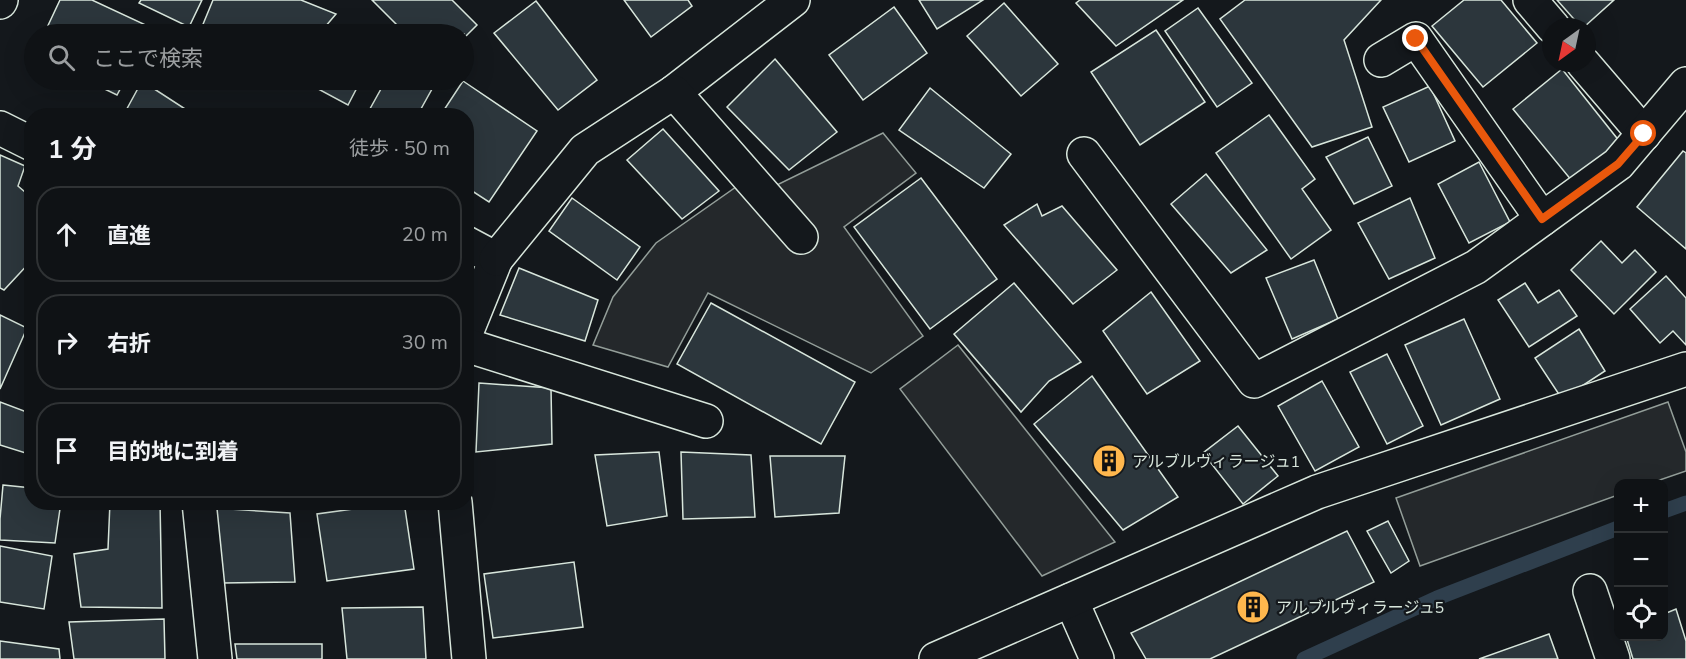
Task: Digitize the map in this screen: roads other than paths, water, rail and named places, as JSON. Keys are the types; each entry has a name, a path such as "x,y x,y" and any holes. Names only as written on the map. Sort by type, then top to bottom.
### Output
{"street":[{"path":"474,313 496,259 585,150 674,92 793,0"},
{"path":"1530,0 1545,18"},
{"path":"1381,60 1416,39 1542,219"},
{"path":"1591,72 1644,134"},
{"path":"1084,154 1254,381 1476,267 1618,164 1686,84"},
{"path":"674,92 801,237"},
{"path":"0,128 24,140"},
{"path":"474,247 496,259"},
{"path":"474,348 706,421"},
{"path":"936,659 1317,492 1686,369"},
{"path":"200,510 215,659"},
{"path":"456,510 469,659"},
{"path":"1590,591 1613,659"},
{"path":"1071,600 1097,659"}],"waterway":[{"path":"1668,510 1686,503"},
{"path":"1304,659 1437,598 1614,530"}],"place":[{"name":"アルブルヴィラージュ1","path":"1109,461"},
{"name":"アルブルヴィラージュ5","path":"1253,607"}]}
